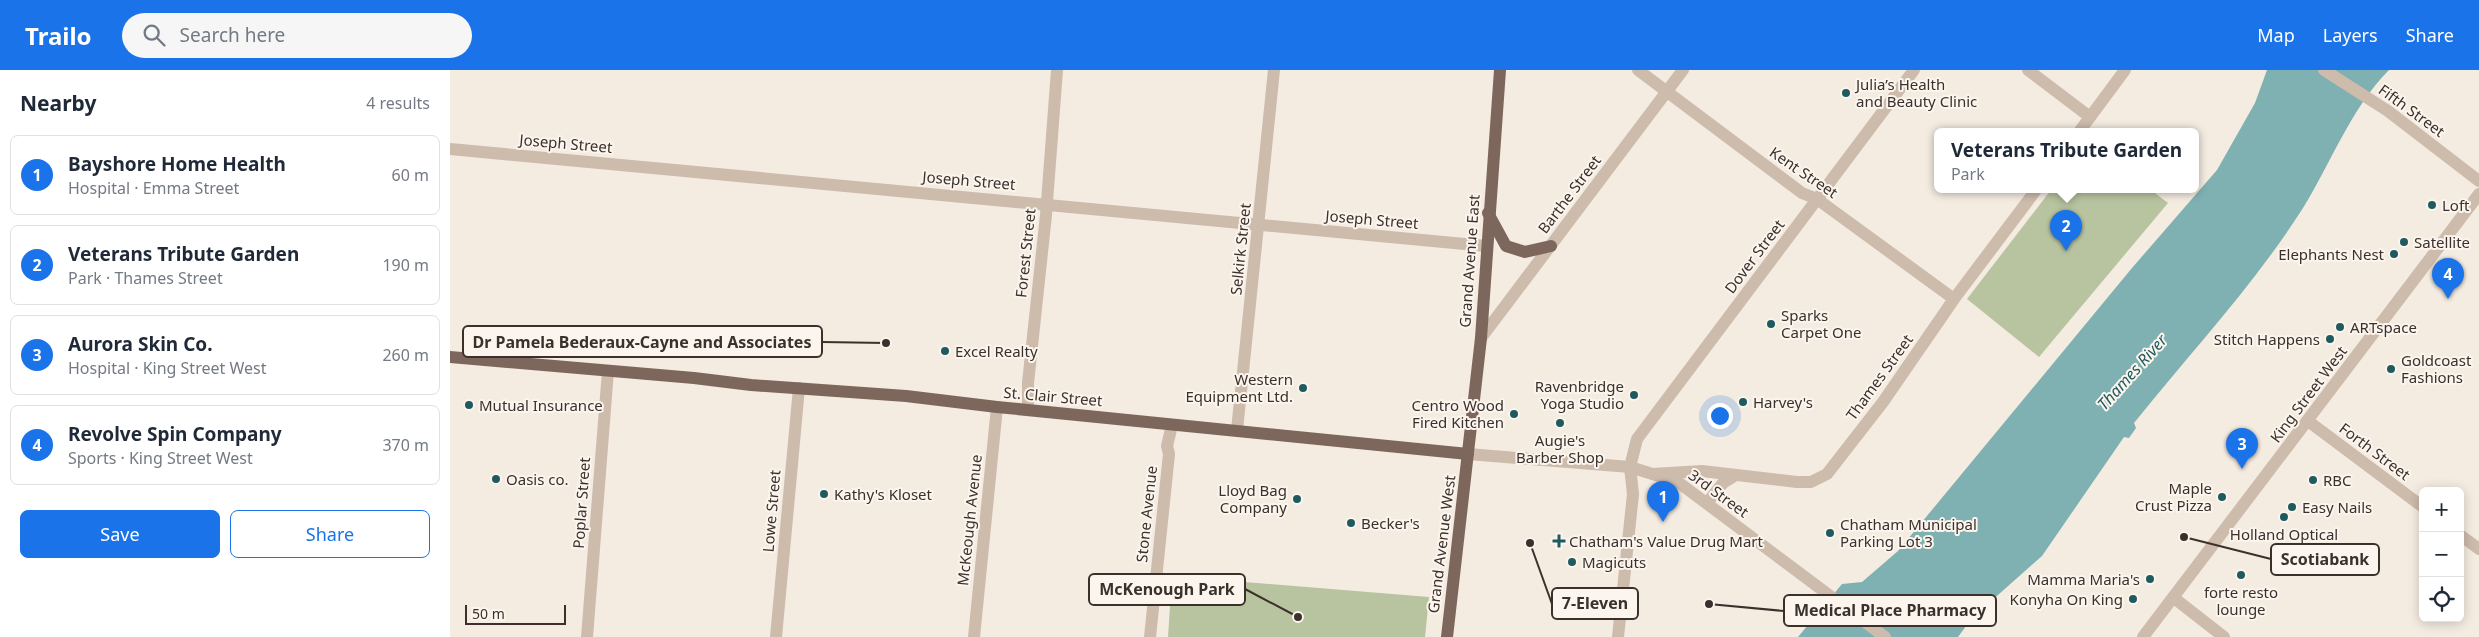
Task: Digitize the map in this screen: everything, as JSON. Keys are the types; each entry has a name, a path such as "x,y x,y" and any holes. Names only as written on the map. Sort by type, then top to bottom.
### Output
{"main road":[{"name":"Grand Avenue East","path":"1468,454 1481,338 1488,213 1500,70"},
{"path":"1488,213 1506,246 1526,252 1551,246"},
{"name":"St. Clair Street","path":"450,357 906,396 1172,425 1468,454"},
{"name":"Grand Avenue West","path":"1447,637 1468,454"}],"street":[{"name":"Forest Street","path":"1028,409 1028,383 1058,70"},
{"name":"Selkirk Street","path":"1238,430 1274,70"},
{"name":"Kent Street","path":"1638,70 1802,193 1817,199 1954,299"},
{"name":"Barthe Street","path":"1481,338 1682,70"},
{"name":"Dover Street","path":"1630,467 1637,439 1914,70"},
{"path":"2028,70 2090,117"},
{"path":"2082,128 2126,70"},
{"name":"Fifth Street","path":"2324,70 2388,111 2479,181"},
{"name":"Joseph Street","path":"450,149 1486,246"},
{"name":"Thames Street","path":"1653,474 1702,471 1811,482 1828,474 1883,402 1954,299 2034,193"},
{"name":"King Street West","path":"2143,637 2479,194"},
{"name":"Poplar Street","path":"587,637 608,371"},
{"name":"Lowe Street","path":"776,637 799,388"},
{"name":"McKeough Avenue","path":"974,637 998,407"},
{"name":"Forth Street","path":"2308,421 2419,504"},
{"name":"Stone Avenue","path":"1150,637 1169,454 1167,446 1172,425"},
{"name":"St. Clair Street","path":"1468,454 1630,467 1653,474"},
{"path":"1618,637 1633,494 1630,467"},
{"name":"3rd Street","path":"1653,474 1678,482 1884,637"},
{"path":"1706,503 1723,483 1736,474"},
{"path":"2464,538 2479,549"},
{"path":"2174,598 2224,637"}],"green space":[{"path":"2049,193 2155,193 2168,203 2039,357 1967,299"},
{"path":"1172,576 1429,597 1425,637 1168,637"}],"water":[{"name":"Thames River","path":"2267,70 2389,70 2363,101 2352,118 2303,208 2264,264 2134,423 2136,428 2129,438 2124,437 2042,556 1972,618 1958,637 1798,637 1842,584 1862,582 1898,551 2132,268 2199,193 2217,170 2255,103"}],"place":[{"name":"Julia’s Health and Beauty Clinic","path":"1846,93"},
{"name":"Loft","path":"2432,205"},
{"name":"Satellite","path":"2404,242"},
{"name":"Veterans Tribute Garden","path":"2066,251"},
{"name":"Elephants Nest","path":"2394,254"},
{"name":"Revolve Spin Company","path":"2448,299"},
{"name":"Sparks Carpet One","path":"1771,324"},
{"name":"ARTspace","path":"2340,327"},
{"name":"Stitch Happens","path":"2330,339"},
{"name":"Dr Pamela Bederaux-Cayne and Associates","path":"886,343"},
{"name":"Excel Realty","path":"945,351"},
{"name":"Goldcoast Fashions","path":"2391,369"},
{"name":"Western Equipment Ltd.","path":"1303,388"},
{"name":"Ravenbridge Yoga Studio","path":"1634,395"},
{"name":"Harvey's","path":"1743,402"},
{"name":"Mutual Insurance","path":"469,405"},
{"name":"Centro Wood Fired Kitchen","path":"1514,414"},
{"name":"Augie's Barber Shop","path":"1560,423"},
{"name":"Aurora Skin Co.","path":"2242,469"},
{"name":"Oasis co.","path":"496,479"},
{"name":"RBC","path":"2313,480"},
{"name":"Kathy's Kloset","path":"824,494"},
{"name":"Maple Crust Pizza","path":"2222,497"},
{"name":"Lloyd Bag Company","path":"1297,499"},
{"name":"Easy Nails","path":"2292,507"},
{"name":"Holland Optical","path":"2284,517"},
{"name":"Bayshore Home Health","path":"1663,522"},
{"name":"Becker's","path":"1351,523"},
{"name":"Chatham Municipal Parking Lot 3","path":"1830,533"},
{"name":"Scotiabank","path":"2184,537"},
{"name":"Chatham's Value Drug Mart","path":"1559,541"},
{"name":"7-Eleven","path":"1530,543"},
{"name":"Magicuts","path":"1572,562"},
{"name":"forte resto lounge","path":"2241,575"},
{"name":"Mamma Maria's","path":"2150,579"},
{"name":"Konyha On King","path":"2133,599"},
{"name":"Medical Place Pharmacy","path":"1709,604"},
{"name":"McKenough Park","path":"1298,617"}]}
